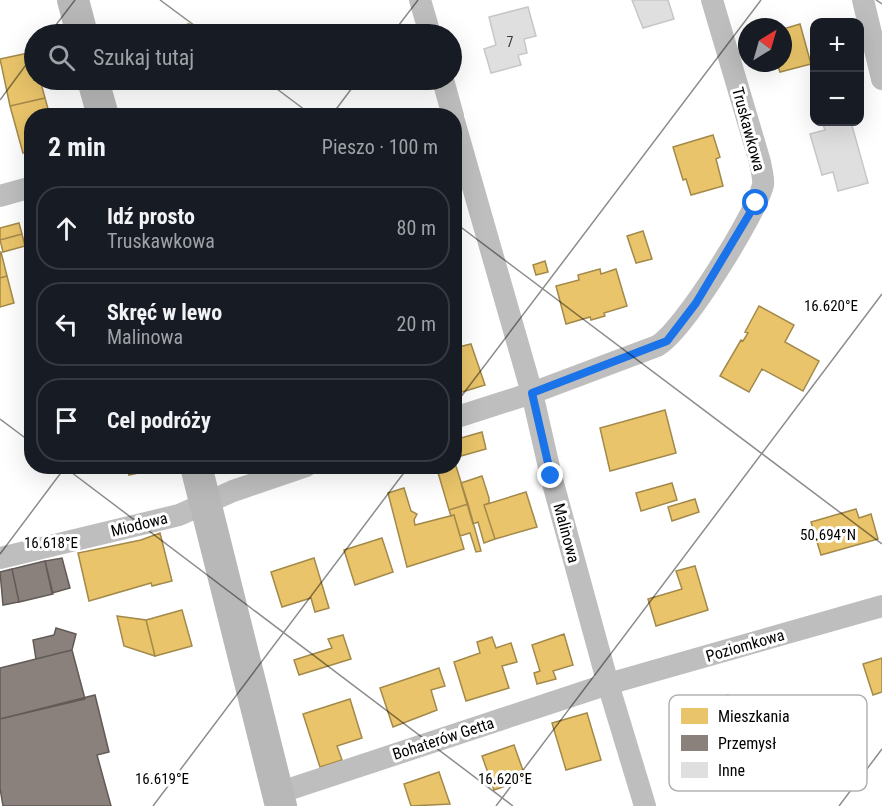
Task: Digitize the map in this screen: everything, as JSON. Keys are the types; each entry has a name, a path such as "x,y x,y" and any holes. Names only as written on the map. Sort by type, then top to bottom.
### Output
{"street":[{"path":"73,0 79,24"},
{"path":"420,0 427,24"},
{"name":"Truskawkowa","path":"532,393 667,341 696,303 756,203 764,183 760,162 712,0"},
{"path":"863,0 882,79"},
{"path":"96,90 101,108"},
{"path":"446,90 451,108"},
{"name":"Malinowa","path":"462,149 532,393 551,476 608,684 645,806"},
{"path":"0,196 24,189"},
{"path":"462,415 532,393"},
{"name":"Bohaterów Getta","path":"198,474 280,799 608,684"},
{"path":"206,504 233,490 282,474"},
{"name":"Miodowa","path":"0,558 179,514 206,504"},
{"name":"Poziomkowa","path":"608,684 882,606"}],"building: Mieszkania":[{"path":"800,24 810,64 792,69 792,26"},
{"path":"24,54 24,90 43,90 45,98 10,106 0,59"},
{"path":"45,98 48,108 24,108 24,153 23,153 10,106"},
{"path":"713,135 720,157 716,159 723,186 691,195 686,179 683,180 673,147"},
{"path":"19,223 22,234 0,240 0,228"},
{"path":"643,231 652,259 636,263 627,236"},
{"path":"22,234 24,246 3,252 0,240"},
{"path":"0,252 7,276 0,278"},
{"path":"545,261 548,272 536,275 533,265"},
{"path":"600,269 601,274 616,269 627,306 604,313 605,316 591,320 590,317 566,324 556,286 579,280 578,275"},
{"path":"7,276 14,303 0,307 0,278"},
{"path":"759,306 794,325 785,342 819,361 803,391 762,369 749,392 720,376 741,340 743,341 748,333 745,332"},
{"path":"471,344 485,385 462,392 462,346"},
{"path":"665,410 676,453 610,471 600,428"},
{"path":"482,432 486,449 462,456 462,438"},
{"path":"438,474 458,474 468,504 449,510"},
{"path":"482,476 489,498 489,503 484,505 495,539 484,543 478,522 473,524 461,483"},
{"path":"672,483 677,500 641,511 636,493"},
{"path":"404,488 411,511 417,514 414,520 415,525 454,515 464,549 407,567 388,493"},
{"path":"526,492 537,527 495,539 484,505"},
{"path":"695,499 699,512 672,521 668,507"},
{"path":"468,504 481,551 476,552 470,533 460,536 454,515 451,516 449,510"},
{"path":"856,509 859,518 871,514 878,539 821,555 811,522"},
{"path":"160,533 172,581 152,586 151,583 89,601 78,553 141,540"},
{"path":"382,538 393,572 355,585 344,550"},
{"path":"314,558 329,608 315,612 311,598 282,607 271,572"},
{"path":"695,566 708,610 656,626 648,599 682,589 676,571"},
{"path":"182,610 192,646 155,656 146,620"},
{"path":"117,616 146,620 155,656 124,646"},
{"path":"564,634 573,665 553,671 556,679 537,684 534,673 540,671 532,645"},
{"path":"343,635 351,659 299,675 294,660 332,648 328,639"},
{"path":"492,637 496,648 511,643 517,662 502,666 509,688 466,701 454,662 480,653 477,642"},
{"path":"882,658 882,692 873,695 863,664"},
{"path":"439,668 445,686 431,690 437,710 393,727 380,688"},
{"path":"350,699 362,738 337,746 342,760 320,767 303,714"},
{"path":"587,713 601,760 566,770 552,723"},
{"path":"514,745 526,779 494,790 482,756"},
{"path":"439,772 450,804 411,806 404,784"}],"building: Przemysł":[{"path":"62,558 70,588 52,593 45,561"},
{"path":"45,561 53,594 19,602 12,569"},
{"path":"12,569 19,602 3,605 0,572"},
{"path":"56,628 76,634 72,650 36,659 33,640 54,635"},
{"path":"72,650 85,699 0,719 0,668"},
{"path":"95,695 109,752 97,755 111,806 3,806 0,788 0,719"}],"building: Inne":[{"path":"632,0 668,0 674,19 643,28"},
{"path":"528,7 536,36 524,39 527,53 518,55 521,65 491,73 484,49 496,45 489,17"},
{"path":"824,126 852,126 868,183 838,191 833,172 822,175 810,134 825,130"}],"route":[{"path":"551,476 532,393 667,341 696,303 756,203"}]}
